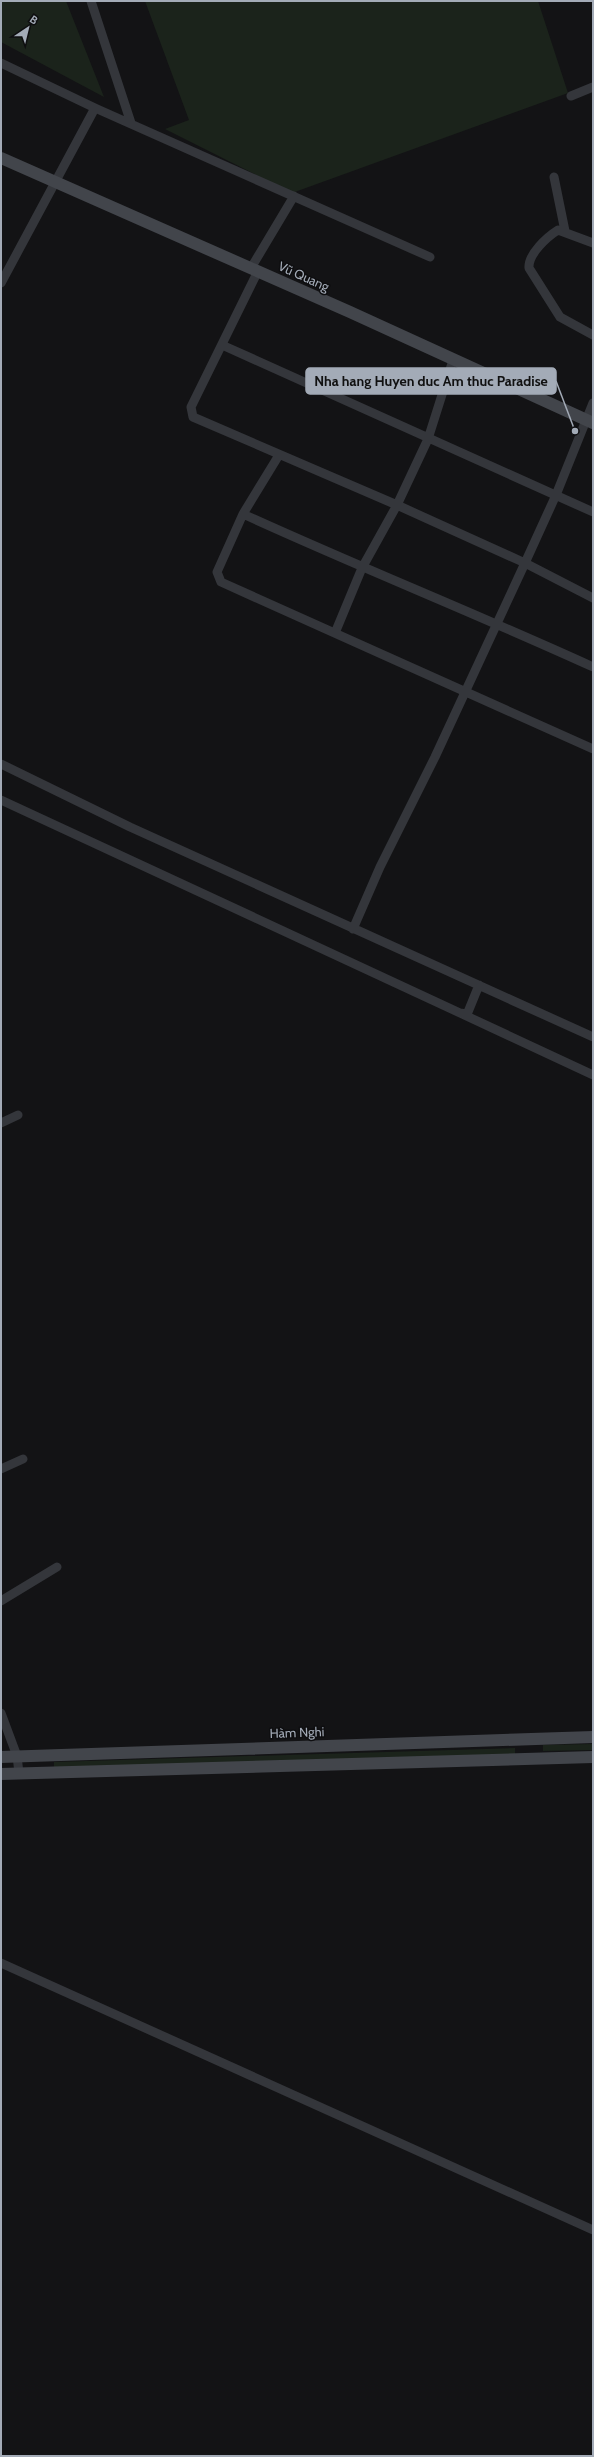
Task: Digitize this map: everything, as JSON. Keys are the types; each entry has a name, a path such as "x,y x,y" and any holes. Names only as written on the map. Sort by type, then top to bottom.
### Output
{"main road":[{"name":"Vũ Quang","path":"1,158 255,270 589,422"},
{"name":"Hàm Nghi","path":"1,1757 593,1737"},
{"path":"1,1774 593,1756"}],"street":[{"path":"91,1 131,123"},
{"path":"1,63 95,108 430,257"},
{"path":"571,96 593,87"},
{"path":"1,283 95,108"},
{"path":"554,177 565,231"},
{"path":"294,196 255,270 222,345 191,407 192,414 197,420 397,505 525,563 593,598"},
{"path":"593,242 565,231 558,230 552,234 531,257 529,268 560,317 593,335"},
{"path":"222,345 593,512"},
{"path":"334,633 362,568 397,505 428,439 453,360"},
{"path":"353,929 380,867 435,757 464,691 525,563 589,422 593,403"},
{"path":"279,455 243,514 217,572 221,582 593,749"},
{"path":"243,514 362,568 496,623 593,667"},
{"path":"1,764 353,929 593,1037"},
{"path":"1,800 593,1075"},
{"path":"460,1013 466,1014 479,985"},
{"path":"1,1123 18,1115"},
{"path":"1,1469 23,1459"},
{"path":"1,1601 57,1567"},
{"path":"1,1713 17,1756 19,1773"},
{"path":"1,1963 593,2230"}],"shaded area":[{"path":"1,1 66,1 104,97 1,42"},
{"path":"145,1 538,1 568,93 292,193 165,129 189,120"},
{"path":"593,1744 593,1750 543,1751 543,1745"},
{"path":"515,1748 515,1754 54,1768 54,1762"}],"place":[{"name":"Nha hang Huyen duc Am thuc Paradise","path":"575,431"}]}
